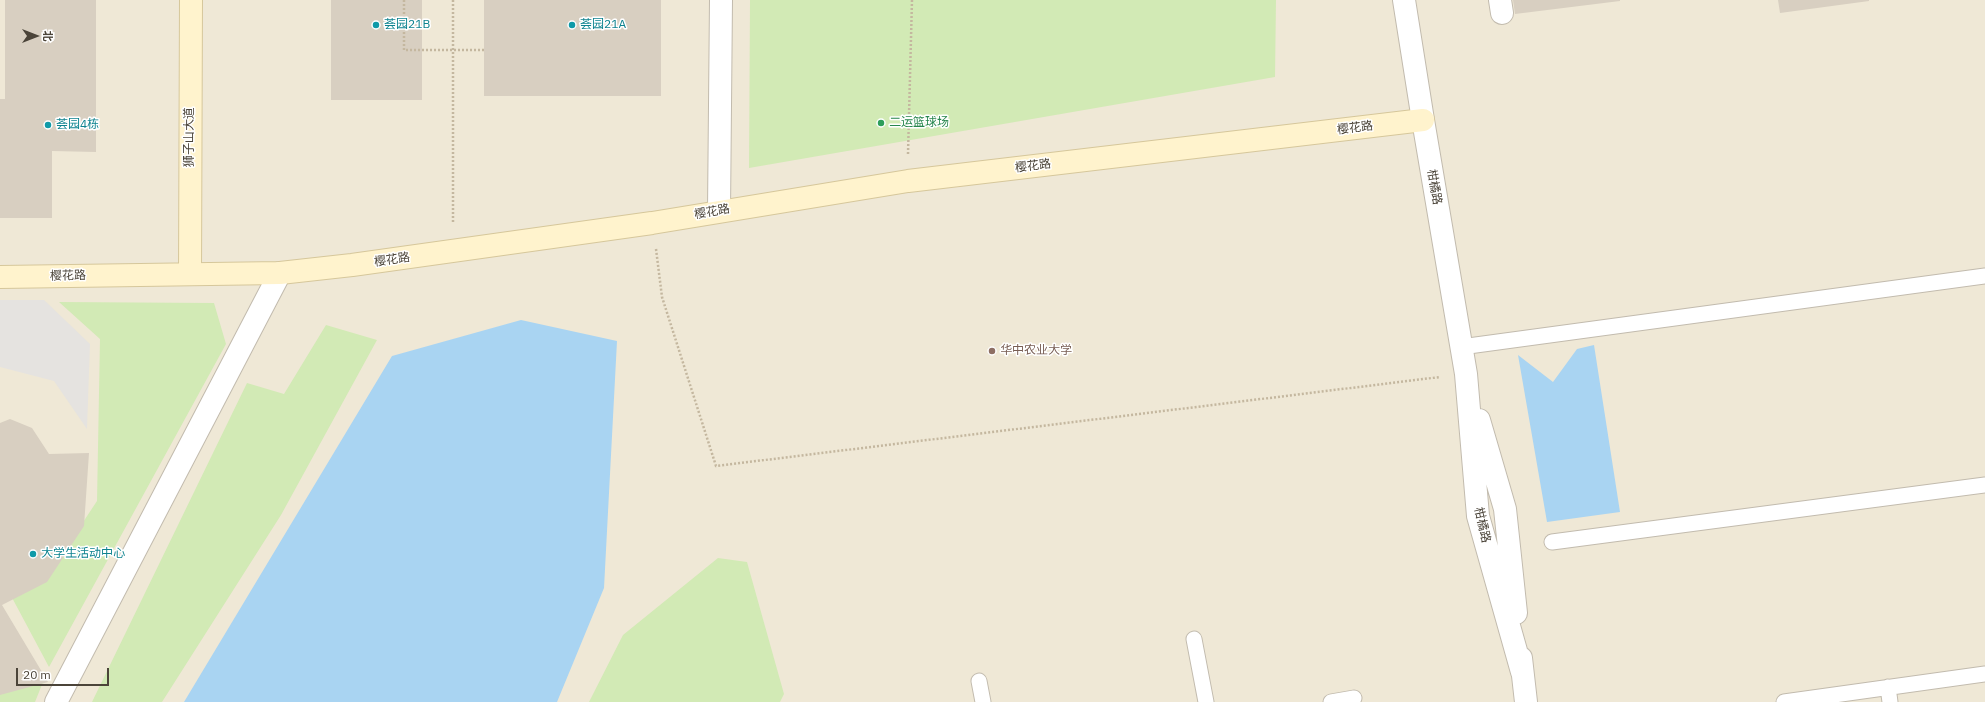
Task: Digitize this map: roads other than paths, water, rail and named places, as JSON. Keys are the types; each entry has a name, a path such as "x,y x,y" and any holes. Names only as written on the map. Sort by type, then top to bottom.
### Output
{"street":[{"name":"狮子山大道","path":"190,274 191,0"},
{"path":"719,211 720,0"},
{"name":"柑橘路","path":"1404,0 1422,120 1466,374 1505,509 1526,702"},
{"name":"樱花路","path":"0,277 280,273 453,251 652,223 908,181 1422,120"},
{"path":"56,702 280,273"}],"lane":[{"path":"1461,347 1985,276"},
{"path":"1552,542 1985,485"},
{"path":"1194,640 1206,702"},
{"path":"1784,702 1889,695 1985,674"},
{"path":"979,681 983,702"},
{"path":"1331,702 1354,698"}],"water":[{"path":"521,320 617,341 604,588 557,702 184,702 392,356"},
{"path":"1594,345 1620,512 1547,522 1518,355 1553,382 1577,349"}],"place":[{"name":"荟园21B","path":"376,25"},
{"name":"荟园21A","path":"572,25"},
{"name":"二运篮球场","path":"881,123"},
{"name":"荟园4栋","path":"48,125"},
{"name":"华中农业大学","path":"992,351"},
{"name":"大学生活动中心","path":"33,554"}]}
